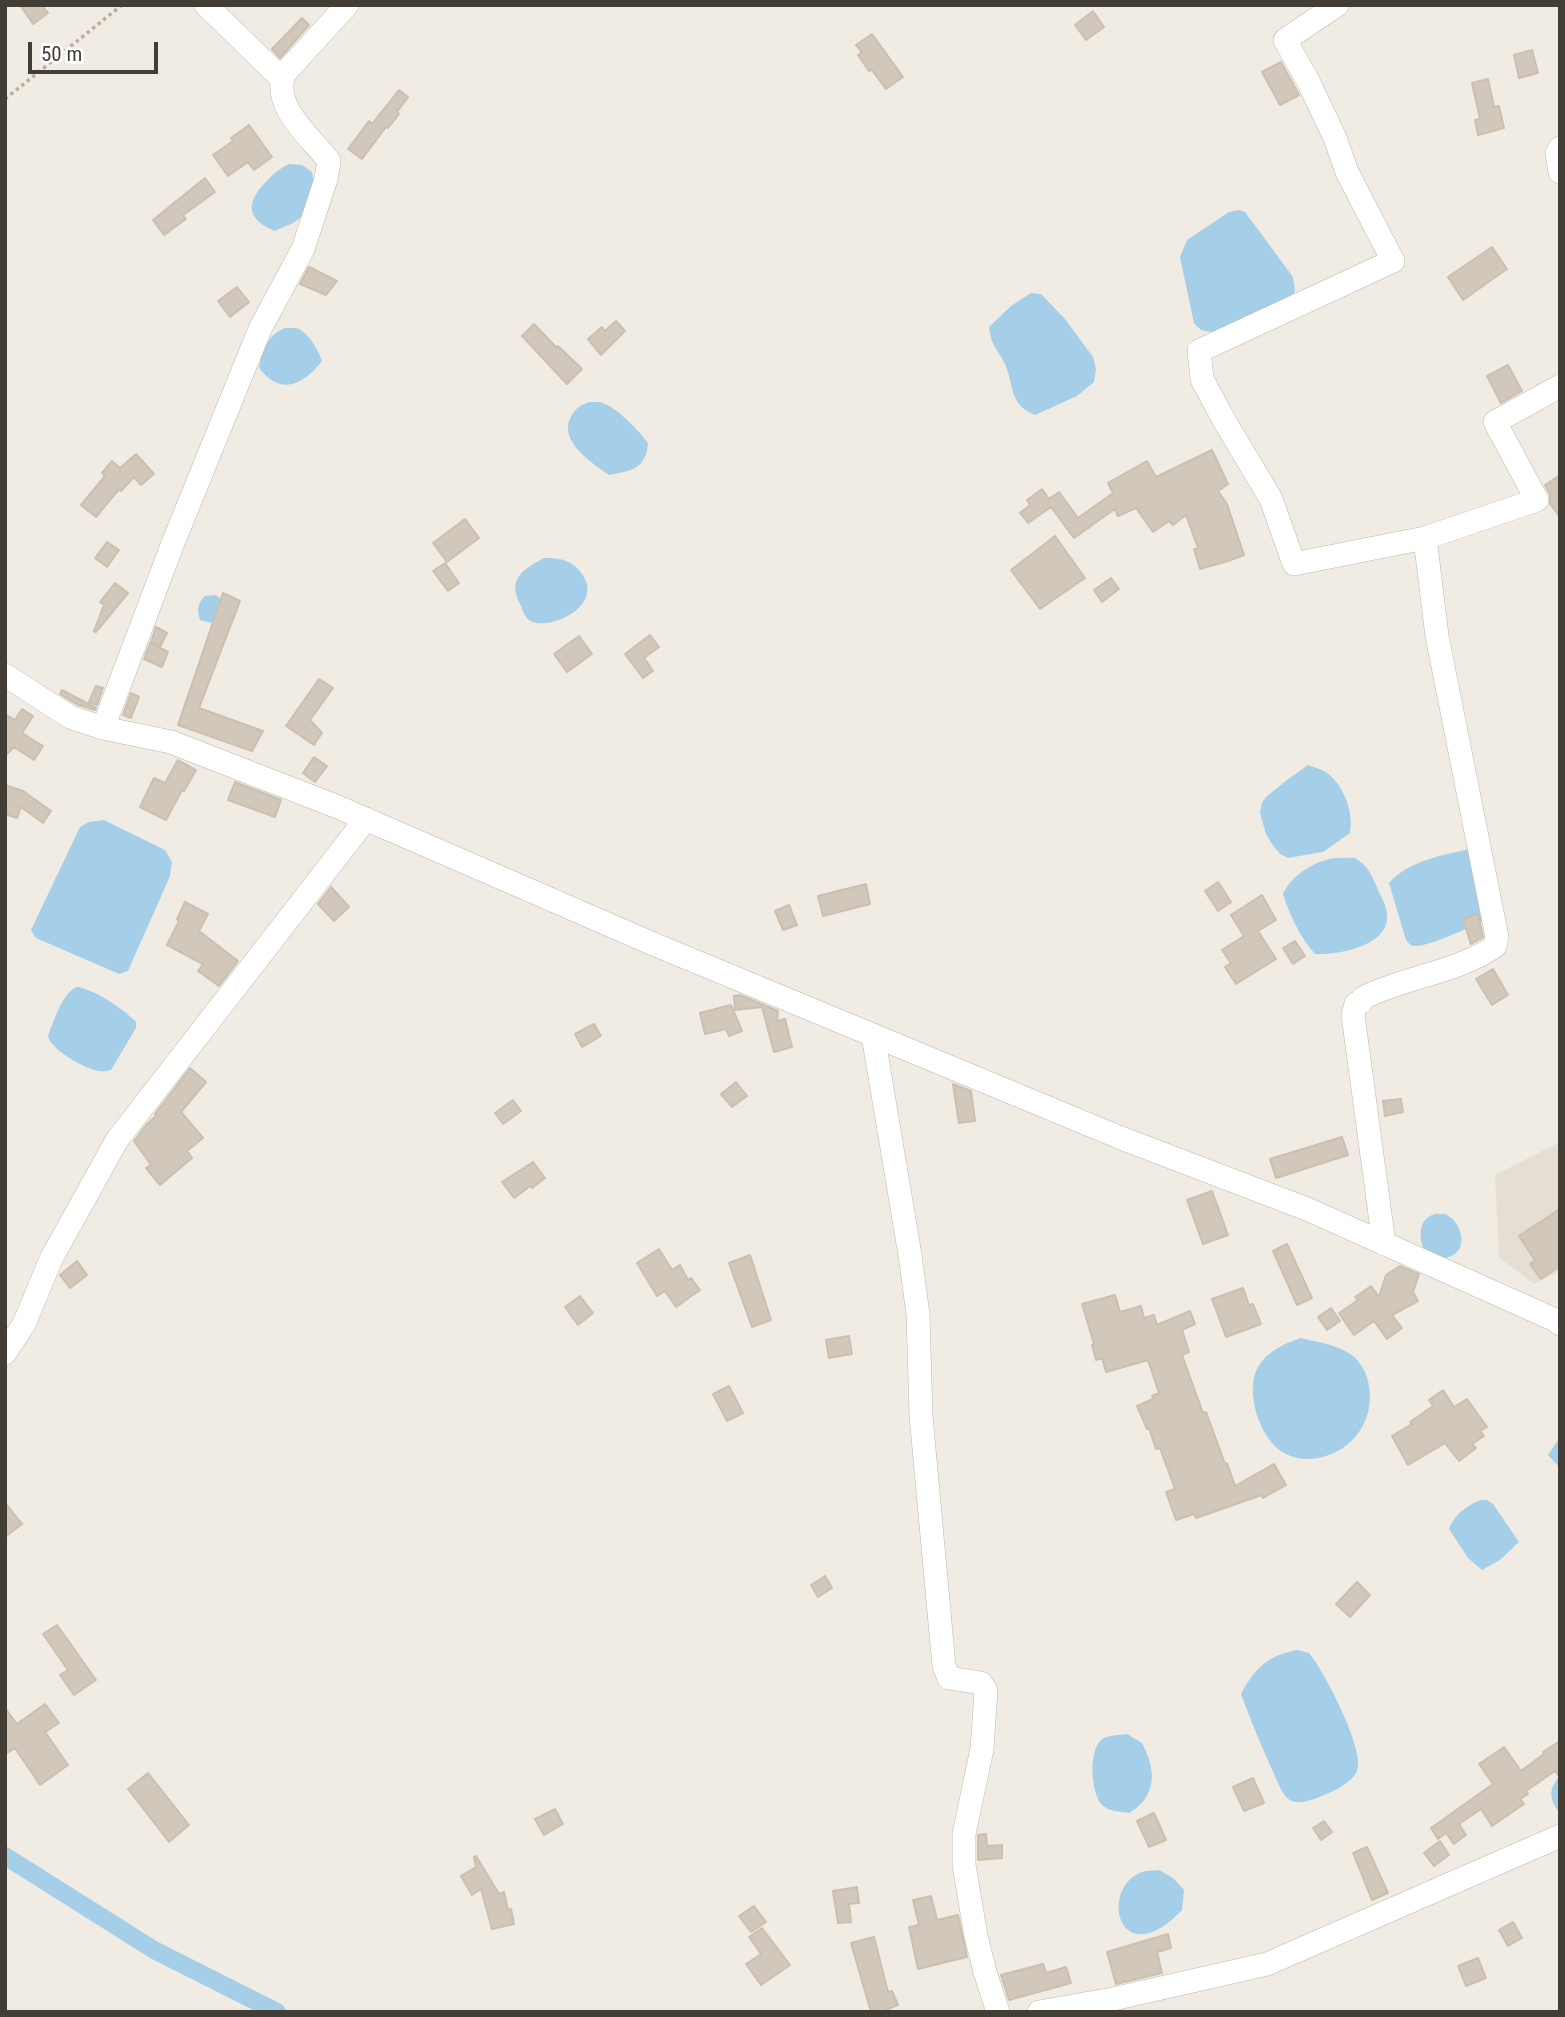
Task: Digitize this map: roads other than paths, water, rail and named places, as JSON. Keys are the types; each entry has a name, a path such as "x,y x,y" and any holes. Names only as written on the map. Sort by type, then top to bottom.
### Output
{"street":[{"path":"206,5 282,79"},
{"path":"103,728 173,543 260,329 303,249 326,179 329,161 289,111 282,94 282,79 347,5"},
{"path":"1337,5 1285,40 1308,81 1335,138 1347,172 1393,261 1199,351 1202,379 1272,499 1294,564 1425,538 1537,500 1495,422 1560,386"},
{"path":"1560,148 1560,172"},
{"path":"1384,1244 1353,1015 1356,1004 1379,989 1468,961 1495,946 1497,937 1437,636 1425,538"},
{"path":"5,675 70,717 103,728 171,742 366,819 651,943 1121,1138 1307,1209 1560,1324"},
{"path":"5,1353 24,1324 51,1259 117,1140 366,819"},
{"path":"873,1035 918,1314 921,1416 944,1666 949,1678 981,1683 986,1691 982,1749 964,1834 964,1865 976,1936 998,2012"},
{"path":"1039,2012 1113,1999 1267,1964 1560,1836"}],"water":[{"path":"289,164 302,165 312,172 313,196 300,218 275,231 255,218 252,212 253,200 275,173"},
{"path":"1229,212 1245,212 1293,277 1295,292 1286,300 1216,333 1201,330 1194,323 1180,257 1187,240"},
{"path":"1031,293 1041,294 1065,319 1093,357 1096,369 1094,382 1077,396 1035,415 1016,400 1005,364 993,343 989,327 1011,306"},
{"path":"285,328 297,328 305,333 316,347 322,361 308,376 284,385 267,377 259,368 267,344 274,334"},
{"path":"589,402 600,402 613,408 648,443 644,458 636,467 609,475 572,442 568,424 575,410"},
{"path":"544,558 570,563 582,574 587,587 586,598 579,608 568,616 544,623 533,622 526,617 515,587 524,570"},
{"path":"216,595 223,601 219,619 212,623 200,620 200,601 205,596"},
{"path":"1308,765 1331,776 1342,790 1349,807 1350,833 1323,852 1288,858 1280,854 1266,834 1260,813 1262,803"},
{"path":"104,820 165,850 172,862 170,876 128,971 119,974 36,938 31,930 80,827 89,822"},
{"path":"1470,849 1484,921 1429,943 1414,946 1410,944 1406,940 1389,883 1416,864"},
{"path":"1333,858 1355,858 1370,873 1384,901 1387,915 1385,928 1370,942 1359,947 1335,953 1315,954 1296,926 1283,894 1300,873 1319,862"},
{"path":"77,987 109,1001 136,1022 136,1028 111,1070 99,1071 78,1063 50,1041 48,1036 63,1001"},
{"path":"1435,1214 1445,1214 1457,1225 1462,1239 1457,1252 1439,1258 1426,1253 1421,1232 1427,1218"},
{"path":"1301,1338 1347,1352 1363,1368 1370,1389 1368,1412 1359,1432 1344,1447 1314,1459 1294,1457 1275,1447 1262,1426 1254,1401 1254,1377 1262,1361 1276,1349"},
{"path":"1560,1437 1560,1468 1548,1455"},
{"path":"1481,1500 1493,1504 1519,1542 1500,1560 1482,1570 1468,1558 1449,1529 1462,1511"},
{"path":"1298,1650 1309,1653 1324,1675 1342,1710 1358,1761 1357,1771 1345,1784 1317,1798 1298,1802 1287,1798 1281,1790 1241,1694 1263,1664 1278,1655"},
{"path":"1127,1734 1142,1744 1152,1772 1147,1795 1137,1808 1129,1813 1111,1810 1102,1805 1095,1791 1092,1771 1099,1743 1106,1737"},
{"path":"1560,1776 1560,1813 1551,1795 1553,1785"},
{"path":"1159,1870 1173,1878 1184,1890 1182,1910 1160,1928 1143,1934 1130,1931 1122,1922 1119,1908 1121,1894 1129,1881 1142,1872"}],"waterway":[{"path":"5,1856 154,1950 277,2012"}]}
